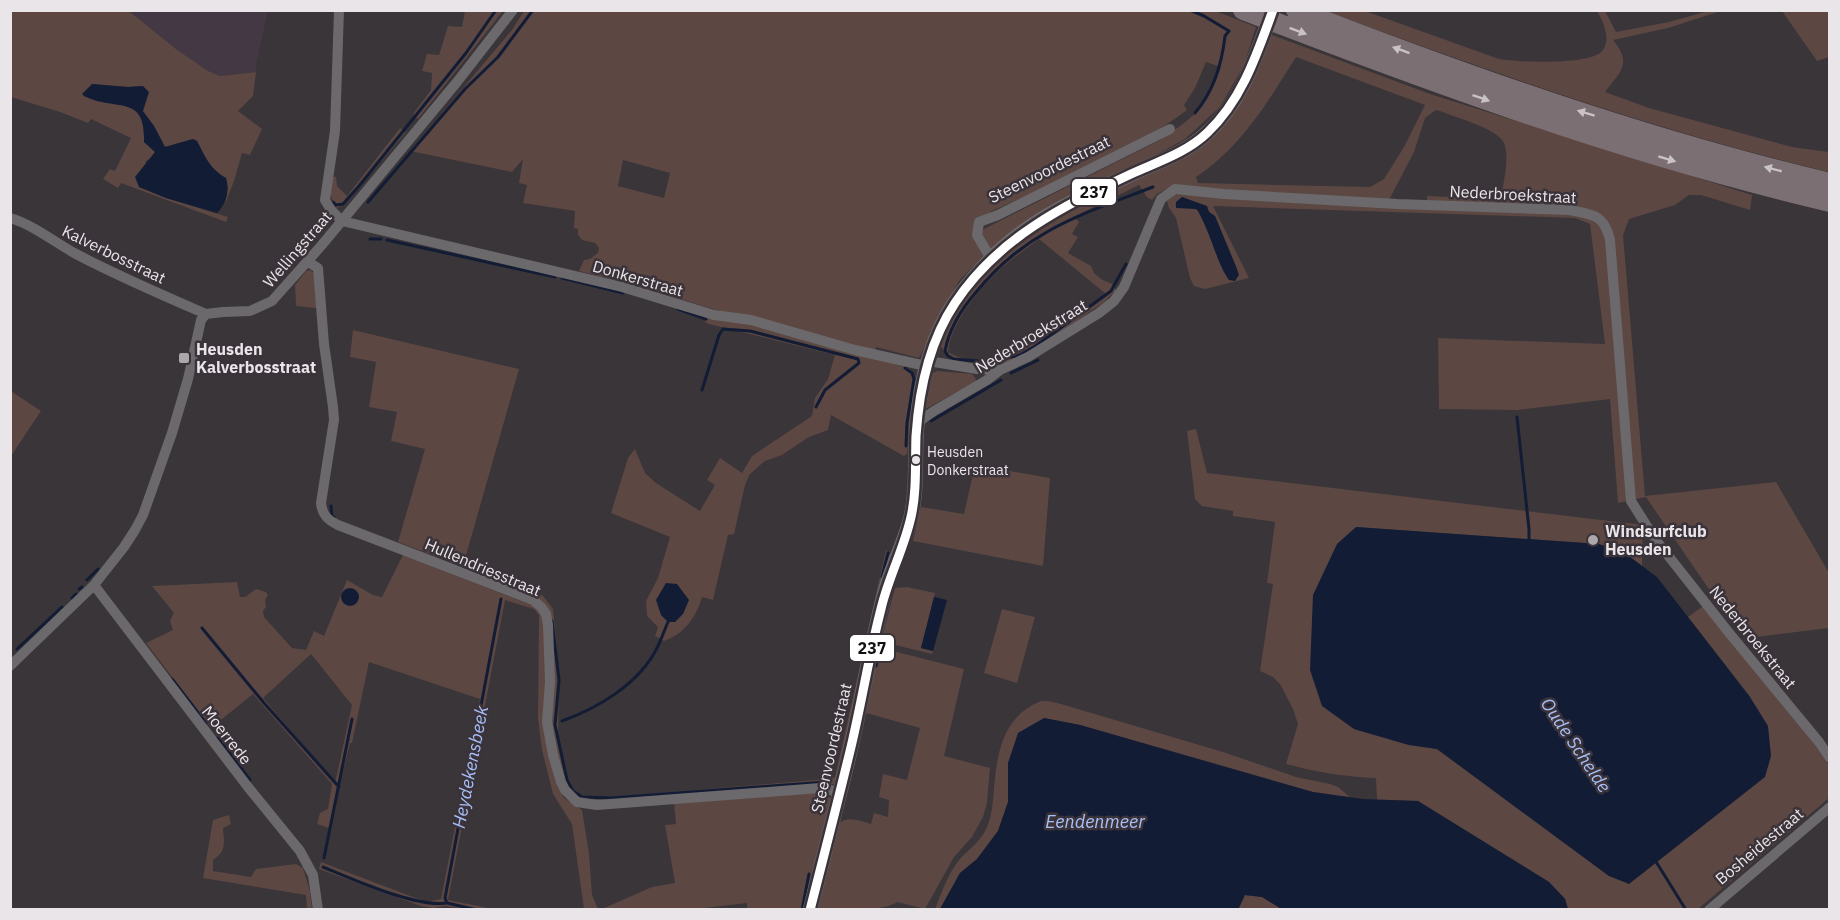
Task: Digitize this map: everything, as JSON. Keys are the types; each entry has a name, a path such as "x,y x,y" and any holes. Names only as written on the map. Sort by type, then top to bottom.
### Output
{"highway":[{"path":"1244,10 1366,57 1558,125 1675,161 1830,202"},
{"path":"1296,10 1555,104 1720,154 1830,183"}],"street":[{"path":"339,10 335,131 325,200 342,221"},
{"name":"Wellingstraat","path":"206,314 250,311 272,302 478,57 513,10"},
{"name":"Steenvoordestraat","path":"810,909 840,792 886,588 911,518 914,502 917,423 927,363 944,321 954,304 990,259 1013,238 1055,211 1182,151 1197,141 1230,107 1247,79 1273,10"},
{"name":"Steenvoordestraat","path":"990,259 977,235 979,222 998,215 1170,129"},
{"name":"Nederbroekstraat","path":"917,423 1000,370 1028,357 1099,313 1114,301 1124,287 1160,202 1164,195 1175,189 1397,204 1566,210 1598,216 1607,226 1610,240 1631,501 1655,538 1830,758"},
{"name":"Kalverbosstraat","path":"10,218 75,254 206,314"},
{"name":"Donkerstraat","path":"342,221 622,287 714,315 751,320 855,350 927,363 1000,370"},
{"name":"Hullendriesstraat","path":"308,261 318,268 320,274 321,316 334,420 321,503 324,514 327,519 338,525 533,600 541,606 546,614 548,625 550,682 547,722 561,782 570,797 577,802 597,805 820,788 840,792"},
{"path":"10,666 94,585 124,547 143,514 186,388 201,320 206,314"},
{"name":"Moerrede","path":"94,585 248,787 300,851 313,875 318,909"},
{"name":"Bosheidestraat","path":"1709,909 1830,807"}],"shaded area":[{"path":"1213,10 1256,27 1244,65 1220,107 1185,139 986,253 959,281 919,358 876,347 874,358 909,368 914,375 907,454 904,456 831,415 828,430 809,437 782,455 765,461 750,474 745,485 734,534 728,535 713,600 702,597 696,612 683,630 664,641 655,636 658,627 647,616 646,601 658,578 670,537 611,513 628,458 635,449 645,473 656,483 700,511 715,485 707,480 720,458 742,473 752,456 812,416 815,398 828,379 835,355 709,324 705,322 707,317 723,312 579,271 584,260 598,253 599,248 595,243 582,240 578,235 578,229 574,228 575,211 523,203 527,185 519,183 523,159 512,172 410,151 512,30 524,11","holes":["1206,62 1221,67 1216,81 1198,110 1182,124 1160,140 982,230 990,212 1122,149 1177,118 1187,110 1184,105 1195,88","623,160 670,173 664,198 618,186"]},
{"path":"13,11 129,11 176,49 208,71 220,76 256,72 253,96 238,111 262,129 250,155 242,153 225,204 228,186 211,168 197,141 193,139 165,147 154,126 142,111 143,86 92,84 84,96 96,101 127,106 140,116 144,142 155,152 153,157 146,161 139,187 228,217 226,222 121,183 118,188 103,179 110,169 115,171 131,138 91,119 88,123 11,97 10,16"},
{"path":"129,11 268,11 256,72 220,76 208,71 176,49"},
{"path":"465,11 503,11 418,119 413,114 431,90 432,73 422,71 427,54 439,55 448,26 462,27"},
{"path":"1325,11 1365,11 1499,59 1554,62 1585,59 1603,50 1606,35 1597,11 1605,11 1616,32 1669,22 1708,11 1721,11 1668,28 1613,40 1619,48 1623,62 1619,73 1605,92 1649,108 1792,147 1829,152 1829,172 1701,138 1575,99"},
{"path":"1782,11 1829,11 1829,57 1817,61"},
{"path":"1272,35 1430,94 1752,195 1750,210 1701,195 1689,195 1675,205 1629,219 1623,235 1645,496 1776,482 1829,573 1829,628 1748,638 1706,585 1646,497 1618,503 1610,399 1518,410 1439,409 1438,338 1605,344 1590,224 1575,218 1213,206 1249,278 1205,289 1194,286 1190,278 1176,218 1167,201 1176,194 1427,208 1427,196 1501,199 1506,164 1504,143 1494,133 1443,112 1436,110 1425,118 1414,152 1389,200 1172,186 1157,194 1152,200 1147,197 1139,185 1074,217 1079,222 1072,234 1078,237 1068,253 1091,266 1094,273 1112,284 1116,290 1103,303 1034,349 1012,360 998,364 983,364 948,358 941,346 942,338 959,306 995,261 1039,226 1198,150 1209,139","holes":["1296,57 1425,105 1404,147 1384,179 1370,187 1198,183 1196,177 1227,152 1252,123","1182,197 1207,207 1209,212 1215,216 1237,269 1224,273 1198,211 1175,205","1039,239 1106,294 1052,333 1010,354 989,360 968,359 948,352 950,341 961,316 987,282"]},
{"path":"400,128 406,132 347,202 337,208 334,206 330,193 332,176 336,177 337,186 347,196"},
{"path":"310,270 315,274 316,308 296,306 295,285 306,271"},
{"path":"353,330 519,369 463,566 543,596 553,609 559,671 558,742 568,781 575,792 583,797 600,798 835,777 886,550 892,557 837,784 584,801 566,786 551,729 547,610 461,570 462,566 398,542 425,449 391,441 397,412 369,407 376,362 350,357"},
{"path":"937,371 972,374 976,379 975,382 922,411 931,374"},
{"path":"11,391 41,411 11,456"},
{"path":"1196,429 1207,473 1643,525 1642,566 1626,554 1599,544 1356,527 1354,729 1409,745 1437,749 1609,876 1750,697 1688,617 1703,606 1809,736 1829,765 1829,798 1698,909 1568,909 1565,899 1549,882 1418,801 1377,800 1376,778 1331,774 1286,764 1298,724 1280,684 1273,677 1260,671 1273,584 1267,583 1275,522 1233,516 1233,511 1202,506 1195,499 1187,431"},
{"path":"975,465 1050,478 1043,566 913,541 921,507 964,514"},
{"path":"403,555 534,606 544,620 545,676 558,787 564,798 582,810 589,853 592,895 598,909 652,887 675,883 665,825 676,824 674,803 824,793 830,798 830,803 806,909 747,909 747,903 687,910 584,909 572,824 553,794 542,750 538,718 539,615 534,609 505,600 448,900 493,909 421,906 319,869 321,862 426,902 441,899 480,699 369,662 352,743 350,743 329,828 317,824 320,813 328,809 332,784 253,694 211,728 146,643 173,630 170,621 174,613 152,586 237,582 240,597 245,597 256,589 266,592 268,595 263,611 264,617 292,648 306,650 314,631 324,636 347,580 373,595 382,597","holes":["311,654 352,705 335,783 263,698"]},
{"path":"907,587 935,593 921,648 933,651 932,654 883,642 882,638 895,588"},
{"path":"1002,609 1035,617 1017,683 984,673"},
{"path":"881,648 964,669 944,756 990,768 987,803 983,817 972,837 954,857 925,909 897,902 881,908 815,910 836,825 849,819 871,824 874,813 888,817 889,800 879,797 883,774 907,780 920,728 866,713 875,656 880,653"},
{"path":"1041,701 1061,704 1223,752 1296,777 1330,784 1338,787 1351,798 1313,792 1080,725 1044,718 1008,763 1008,802 998,831 977,859 960,873 940,909 935,910 955,865 981,838 988,824 992,809 997,761 1004,737 1018,716"},
{"path":"229,815 231,824 223,828 224,846 221,853 213,860 213,871 251,877 256,869 296,864 303,868 310,891 312,909 307,909 306,895 203,878 213,820"},
{"path":"1244,895 1262,897 1283,909 1238,910"}],"water":[{"path":"92,84 143,86 149,92 143,111 165,147 193,139 197,141 212,167 226,178 228,188 226,197 217,213 166,198 139,187 135,177 155,152 144,142 140,116 127,107 96,101 84,96 82,94"},
{"path":"1182,197 1207,206 1209,212 1215,216 1239,275 1235,281 1229,280 1225,273 1198,211 1176,208 1176,202"},
{"path":"1356,527 1599,544 1626,554 1657,577 1750,697 1768,726 1771,756 1765,777 1629,884 1609,876 1437,749 1409,745 1354,729 1322,706 1310,670 1313,595 1337,544"},
{"path":"666,583 677,584 689,600 683,614 675,622 668,622 661,615 656,600"},
{"path":"350,588 356,591 359,597 356,603 350,606 344,603 341,597 344,591"},
{"path":"934,597 947,600 933,651 921,648"},
{"name":"Eendenmeer","path":"1044,718 1080,725 1313,792 1363,799 1418,801 1549,882 1565,899 1568,909 1283,910 1262,897 1245,895 1238,910 940,909 960,873 977,859 998,831 1008,802 1008,763 1018,733"}],"waterway":[{"path":"333,202 336,205 343,204 359,186 466,53 496,10"},
{"path":"368,202 465,89 498,57 533,10"},
{"path":"1190,10 1229,31 1225,36 1222,56 1212,87 1195,113"},
{"path":"1126,264 1111,291 1020,355 990,362 954,359 945,351 953,327 967,304 996,270 1016,253 1036,238 1058,226 1153,187"},
{"path":"370,239 381,239"},
{"path":"387,240 555,277"},
{"path":"562,278 623,293"},
{"path":"678,309 706,319"},
{"path":"702,390 719,335 723,329 750,331 858,359 859,363 825,390 816,407"},
{"path":"1011,373 1038,360"},
{"path":"905,368 912,373 914,379 906,446"},
{"path":"931,421 1001,380"},
{"name":"Oude Schelde","path":"1517,417 1529,543"},
{"name":"Heydekensbeek","path":"331,506 332,517 334,517"},
{"path":"882,577 888,553"},
{"name":"Heydekensbeek","path":"463,568 505,583"},
{"path":"87,580 98,569"},
{"path":"72,598 76,594"},
{"name":"Heydekensbeek","path":"477,910 447,903 445,898 501,599"},
{"path":"17,649 62,607"},
{"path":"552,621 559,680 555,725 567,780 573,791 582,797 611,798 826,782"},
{"path":"562,721 603,702 640,673 657,648 668,622"},
{"path":"202,628 264,703 339,787"},
{"path":"876,666 878,656"},
{"path":"172,679 206,723"},
{"path":"324,858 352,719"},
{"path":"218,738 250,780"},
{"name":"Oude Schelde","path":"1655,860 1686,910"},
{"path":"323,867 402,897 446,903"},
{"path":"802,910 809,874"}],"transit line":[{"name":"237","path":"810,910 851,747 881,609 911,517 920,401 932,350 946,318 972,280 991,260 1034,226 1081,199 1181,152 1207,133 1230,106 1239,91 1254,60 1273,10"}],"place":[{"name":"Heusden Kalverbosstraat","path":"184,358"},
{"name":"Heusden Donkerstraat","path":"916,460"},
{"name":"Windsurfclub Heusden","path":"1593,540"}]}
